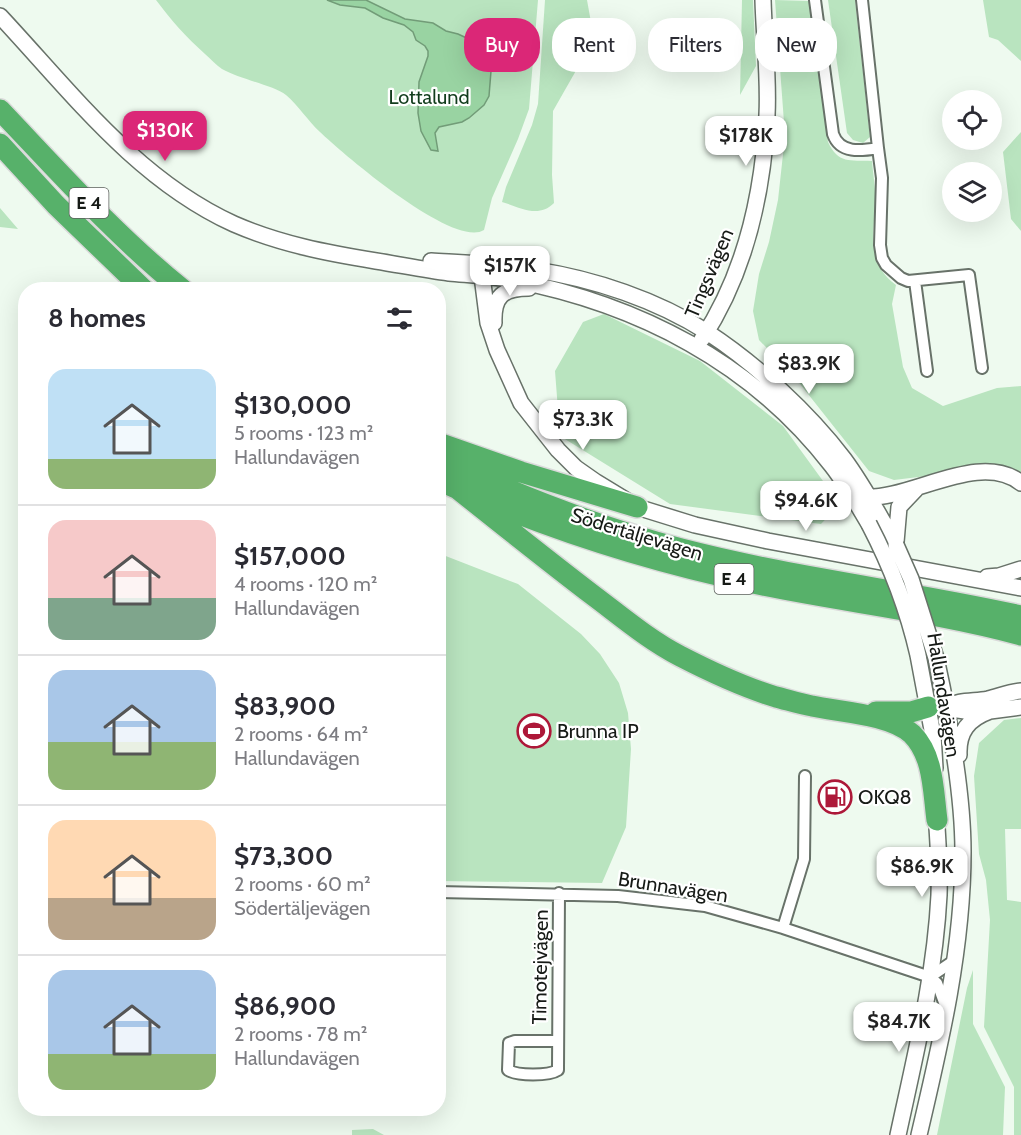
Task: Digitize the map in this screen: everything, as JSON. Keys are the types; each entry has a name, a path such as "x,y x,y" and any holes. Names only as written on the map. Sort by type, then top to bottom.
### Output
{"highway":[{"name":"E 4","path":"0,110 74,188 173,282"},
{"name":"E 4","path":"0,144 56,205 136,282"},
{"path":"446,446 521,472 637,507"},
{"name":"Södertäljevägen","path":"446,463 508,490 587,520 680,549 756,566 960,602 1021,616"},
{"name":"E 4","path":"446,484 582,538 676,566 755,584 952,618 1021,635"},
{"path":"458,489 630,624 680,656 748,688 812,706 851,712 893,723 911,734 922,746 932,774 937,820"},
{"path":"851,712 911,712 937,707"}],"main road":[{"name":"Tingsvägen","path":"698,346 714,320 745,250 762,172 767,114 763,0"},
{"name":"Hallundavägen","path":"0,16 118,145 157,177 232,223 306,248 365,259 447,273 478,270 536,270 610,288 666,310 707,332 781,390 844,459 870,498 896,545 921,607 940,679 933,735 940,850 939,895 930,977 898,1135"},
{"name":"Hallundavägen","path":"478,270 577,296 650,321 698,346 746,380 782,411 832,466 869,524 898,584 918,655 937,707 961,812 963,881 955,960 947,1010 919,1135"},
{"path":"478,270 488,323 497,350 521,404 558,450 596,482 637,507 695,525 768,542 1021,588"},
{"path":"497,350 494,312 498,298 506,291 515,288 544,288"},
{"path":"847,488 863,497 870,498 964,475 994,472 1016,479 1021,483"},
{"path":"896,545 899,507 917,488"},
{"path":"969,578 999,576 1021,569"},
{"path":"940,679 947,688 956,693 1013,692"},
{"path":"937,707 963,701 987,699 1013,692"},
{"path":"937,707 960,711 990,711 1021,707"},
{"path":"961,812 958,748 960,738 970,720 990,711"}],"street":[{"path":"815,0 836,142 842,147 859,151 879,148"},
{"path":"862,0 882,178 880,244 882,258 886,265 901,278 915,281 969,275 982,368"},
{"path":"915,281 927,371"},
{"path":"783,928 804,860 805,776"},
{"name":"Brunnavägen","path":"446,892 559,893 655,899 705,906 783,928 930,977"},
{"name":"Timotejvägen","path":"557,1041 509,1043 508,1070 514,1074 553,1074 558,1070 559,893"},
{"path":"947,1010 941,990 930,977 955,960"}],"green space":[{"name":"Lottalund","path":"156,0 538,0 537,18 464,18 464,72 532,72 529,109 492,198 484,230 469,232 449,226 399,196 332,143 286,95 273,88 229,73 198,48"},
{"path":"545,0 587,0 590,18 552,18 552,72 575,72 553,111 554,203 548,208 535,211 502,202 538,104"},
{"path":"742,0 753,0 755,68 740,95 740,72 743,72"},
{"path":"775,0 809,1 811,18 776,18"},
{"path":"828,0 855,0 870,137 863,143 853,140 847,133 837,63 837,18 831,18"},
{"path":"983,0 1021,0 1021,61 998,40 989,37"},
{"path":"780,72 819,72 828,142 832,149 846,159 872,161 875,192 874,248 880,268 896,285 892,304 903,367 912,388 943,406 997,388 1021,386 1021,476 980,464 943,474 894,480 869,471 793,375 759,340 753,311 759,274 778,200 785,136"},
{"path":"1021,132 1021,231 1011,219 1003,152"},
{"path":"0,208 18,229 0,227"},
{"path":"604,314 700,361 783,426 823,481 837,507 821,524 670,504 560,436 555,371 583,322"},
{"name":"Brunna IP","path":"446,556 518,584 581,634 600,654 619,683 628,713 631,749 626,827 602,883 446,881"},
{"path":"1021,718 1021,829 1005,829 1007,900 1021,902 1021,1135 1014,1135 1014,1087 984,1027 990,920 986,880 979,854 974,776 979,743 1004,720"},
{"path":"973,970 973,1024 1005,1087 1003,1135 937,1135 967,988"},
{"path":"373,1129 384,1135 352,1135 352,1130"}],"shaded area":[{"path":"327,0 366,0 405,19 433,23 446,31 458,34 464,37 464,72 491,72 489,96 484,105 462,122 439,127 435,133 438,151 431,150 421,131 418,113 419,82 428,56 425,46 416,40 413,32 404,25 383,18 365,8 340,5"}],"place":[{"name":"Brunna IP","path":"534,731"},
{"name":"OKQ8","path":"835,797"}]}
